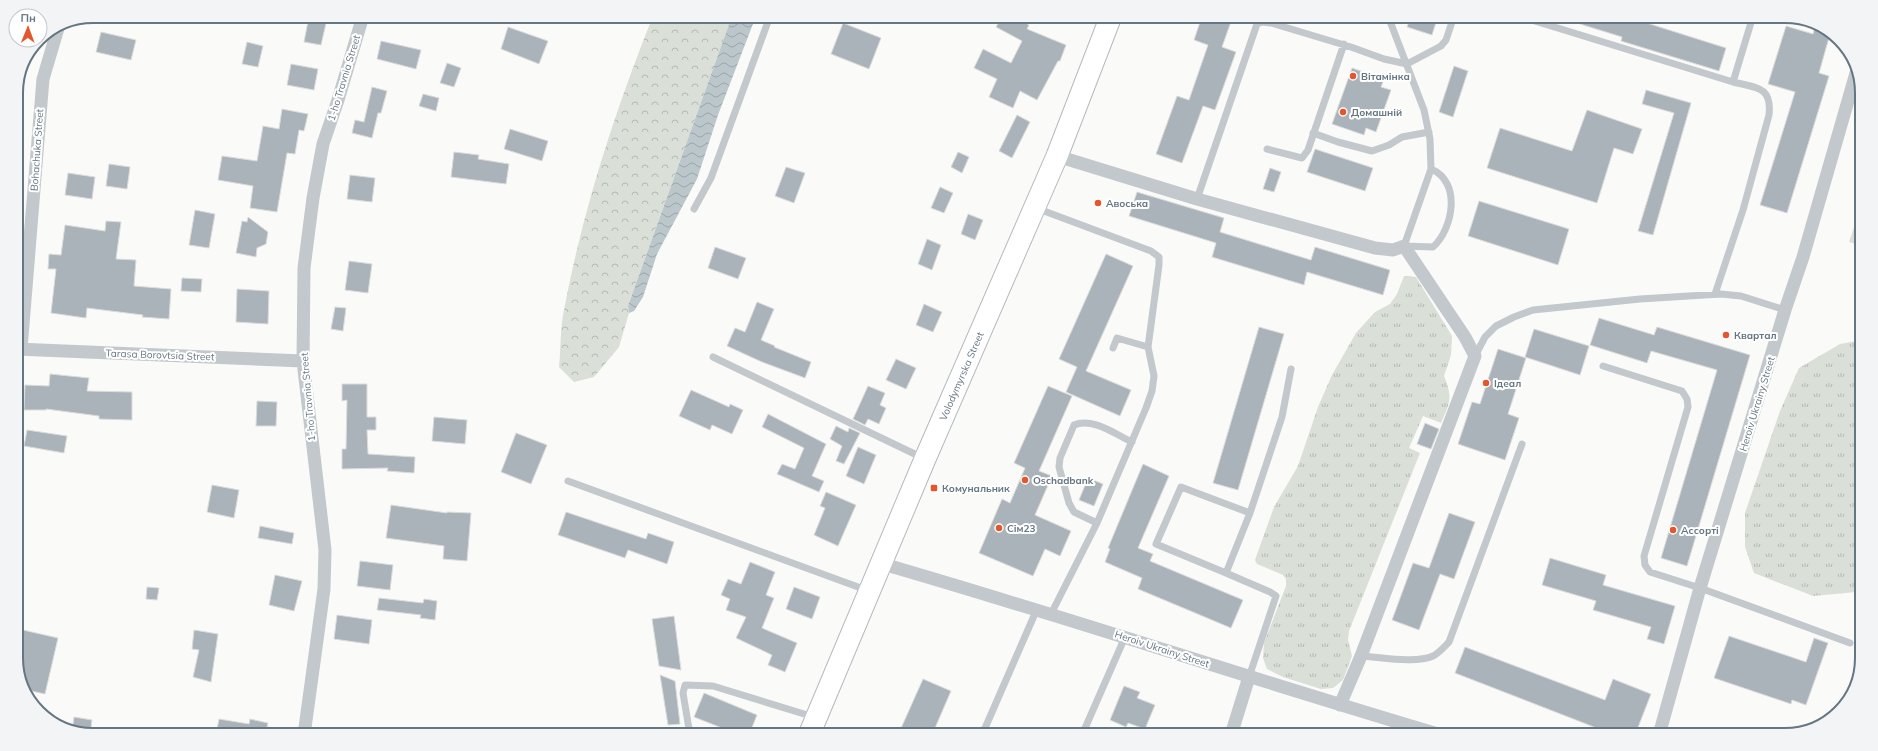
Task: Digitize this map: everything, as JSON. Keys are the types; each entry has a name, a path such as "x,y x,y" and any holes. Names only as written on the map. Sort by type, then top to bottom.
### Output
{"main road":[{"name":"Volodymyrska Street","path":"813,726 883,564 925,459 1057,156 1108,23"}],"street":[{"name":"1-ho Travnia Street","path":"305,728 324,589 325,550 303,361 304,268 313,198 323,144 361,23"},
{"name":"Bohachuka Street","path":"23,295 43,79 56,33"},
{"name":"Heroiv Ukrainy Street","path":"1661,728 1700,588 1803,257 1854,80"},
{"path":"1057,156 1197,199 1381,250 1393,250 1404,246 1465,337 1475,356 1361,656 1340,705"},
{"name":"Tarasa Borovtsia Street","path":"23,349 303,361"},
{"name":"Heroiv Ukrainy Street","path":"883,564 1038,609 1249,677 1417,728"},
{"path":"1233,728 1249,677"}],"lane":[{"path":"694,209 711,178 767,23"},
{"path":"1197,199 1257,24 1260,23"},
{"path":"1271,23 1344,44 1384,59 1407,64 1441,46 1446,40 1452,23"},
{"path":"1391,23 1424,110 1429,132 1431,169 1404,246 1433,247 1442,239 1452,210 1451,197 1445,180 1437,171 1431,169"},
{"path":"1542,23 1759,89 1767,94 1770,102 1769,115 1743,210 1715,294"},
{"path":"1733,82 1751,23"},
{"path":"1268,149 1302,158 1313,133 1344,44"},
{"path":"1313,133 1338,142 1372,151 1389,145 1402,137 1429,132"},
{"path":"1035,208 1151,251 1159,257 1159,271 1148,347 1154,376 1152,391 1132,442 1096,523 1051,614"},
{"path":"1475,356 1485,337 1496,326 1533,310 1640,299 1715,294 1740,296 1786,310"},
{"path":"1113,348 1117,338 1148,347"},
{"path":"713,357 925,459"},
{"path":"1603,366 1682,391 1687,399 1688,407 1644,556 1645,565 1650,572 1700,588 1850,643"},
{"path":"1226,573 1250,513 1282,417 1292,369"},
{"path":"1096,523 1074,512 1069,503 1059,466 1060,458 1074,425 1079,423 1090,423 1132,442"},
{"path":"1361,656 1421,659 1432,656 1441,651 1449,642 1522,444"},
{"path":"568,481 871,592"},
{"path":"1249,677 1276,596 1270,592 1156,544 1181,487 1250,513"},
{"path":"985,728 1038,609"},
{"path":"1085,728 1125,637"},
{"path":"689,728 683,693 685,685 713,686 813,726"}],"green space":[{"path":"650,23 729,23 628,306 629,313 619,347 594,377 574,382 559,367 563,317 590,198 613,124"},
{"path":"1855,224 1855,244 1849,242"},
{"path":"1404,276 1416,277 1452,336 1451,355 1444,376 1449,390 1447,410 1441,423 1423,416 1409,448 1420,453 1349,631 1348,640 1352,656 1343,680 1333,688 1321,689 1283,677 1267,669 1263,658 1264,643 1286,586 1286,579 1283,575 1257,564 1255,560 1274,507 1298,466 1318,407 1332,375 1356,333 1375,312 1390,304 1397,294"},
{"path":"1855,341 1855,592 1813,596 1754,573 1745,547 1745,513 1780,411 1799,368 1840,344"}],"water":[{"path":"729,23 753,23 718,115 697,179 657,254 643,297 634,311 629,313 628,306"}],"building":[{"path":"308,23 326,23 321,45 304,42"},
{"path":"843,23 881,38 869,69 831,54"},
{"path":"998,23 1026,23 1029,25 1027,29 1066,45 1060,61 1058,61 1037,100 1020,91 1013,108 989,97 997,79 974,68 983,49 1011,63 1022,41 996,27"},
{"path":"1200,23 1231,23 1222,47 1236,52 1215,110 1203,106 1182,163 1156,154 1177,96 1189,100 1208,45 1194,40"},
{"path":"1408,23 1436,23 1432,35 1407,27"},
{"path":"1577,23 1647,23 1726,48 1719,71 1621,41 1622,37"},
{"path":"1786,26 1813,34 1814,29 1816,30 1829,39 1819,73 1829,76 1787,213 1760,205 1795,92 1768,84"},
{"path":"508,27 548,41 539,64 501,49"},
{"path":"101,32 136,40 131,60 96,52"},
{"path":"381,41 421,50 416,69 377,59"},
{"path":"247,42 263,46 258,67 242,64"},
{"path":"447,63 461,68 454,87 440,83"},
{"path":"291,64 318,69 314,90 287,85"},
{"path":"1454,66 1468,71 1453,117 1439,112"},
{"path":"1352,68 1384,79 1381,87 1391,90 1376,132 1366,128 1364,135 1332,124"},
{"path":"372,87 387,91 381,113 378,113 372,138 352,133 355,120 364,122"},
{"path":"1646,90 1691,103 1653,235 1638,231 1674,113 1642,104"},
{"path":"423,94 439,98 436,111 419,106"},
{"path":"282,109 308,114 304,131 299,130 295,154 287,153 277,212 250,208 253,186 218,180 222,156 257,161 263,126 279,129"},
{"path":"1587,110 1642,129 1633,154 1614,148 1597,203 1487,168 1500,128 1572,151"},
{"path":"1017,115 1030,122 1012,158 999,151"},
{"path":"510,129 548,141 542,161 504,149"},
{"path":"1315,149 1373,168 1365,191 1307,172"},
{"path":"454,152 479,155 478,159 509,164 506,184 451,177"},
{"path":"958,152 969,157 962,173 951,167"},
{"path":"109,164 130,167 127,189 106,186"},
{"path":"786,167 805,173 794,203 775,196"},
{"path":"1270,168 1281,172 1274,192 1263,189"},
{"path":"68,173 95,177 92,199 65,195"},
{"path":"350,175 375,178 372,202 347,199"},
{"path":"940,187 953,193 944,213 931,208"},
{"path":"1137,192 1224,218 1220,232 1311,260 1315,247 1390,270 1383,295 1307,272 1304,285 1212,257 1216,243 1129,216"},
{"path":"1479,201 1569,229 1558,265 1468,236"},
{"path":"195,210 215,214 209,248 189,245"},
{"path":"968,214 983,220 975,240 961,234"},
{"path":"248,217 268,232 266,244 257,248 256,257 236,253 242,221 247,222"},
{"path":"106,221 121,222 116,259 136,260 134,286 171,289 169,319 142,317 143,315 87,308 86,318 51,313 56,269 48,269 49,254 61,255 65,225 105,231"},
{"path":"927,239 941,245 932,270 918,264"},
{"path":"715,247 746,258 738,279 708,268"},
{"path":"1106,254 1133,266 1086,371 1131,390 1120,416 1066,392 1077,367 1059,359"},
{"path":"349,261 372,264 368,293 345,290"},
{"path":"182,278 202,279 201,292 181,291"},
{"path":"237,289 269,291 268,324 236,322"},
{"path":"757,302 774,309 761,340 811,362 805,378 762,362 727,346 735,328 745,332"},
{"path":"924,304 942,312 933,332 916,325"},
{"path":"335,307 346,308 343,331 331,329"},
{"path":"1599,318 1654,335 1657,327 1750,355 1687,566 1661,558 1717,370 1651,351 1647,363 1590,345"},
{"path":"1259,327 1284,334 1238,490 1213,483"},
{"path":"1534,329 1589,346 1580,375 1525,357"},
{"path":"1498,349 1526,358 1508,414 1519,418 1505,460 1458,444 1472,402 1480,404"},
{"path":"896,359 916,368 906,389 886,380"},
{"path":"50,374 89,378 87,391 132,392 132,420 99,419 99,416 46,409 24,410 25,385 49,386"},
{"path":"342,384 367,384 367,417 376,417 376,430 367,430 368,454 415,457 414,473 387,471 388,468 342,469 342,449 346,449 347,400 342,401"},
{"path":"868,386 885,393 880,405 886,408 879,424 868,419 865,425 853,419"},
{"path":"1048,386 1072,396 1039,471 1052,476 1035,515 1071,531 1060,556 1045,549 1033,576 979,553 1002,499 1010,503 1025,468 1014,463"},
{"path":"691,390 729,407 730,404 743,410 732,434 712,425 710,430 679,416"},
{"path":"257,401 277,402 276,426 256,426"},
{"path":"768,414 826,444 812,476 824,481 819,492 777,474 782,464 795,469 804,448 762,427"},
{"path":"434,417 467,420 465,444 432,441"},
{"path":"1425,423 1439,429 1431,449 1417,444"},
{"path":"836,426 848,432 849,428 860,433 844,464 836,461 842,446 830,439"},
{"path":"27,430 67,436 64,453 24,446"},
{"path":"516,433 547,445 531,484 501,472"},
{"path":"858,447 876,455 864,484 846,476"},
{"path":"1143,464 1169,476 1138,548 1153,554 1150,561 1243,600 1231,628 1138,589 1142,578 1105,562 1110,549 1108,548"},
{"path":"1088,478 1103,484 1094,506 1079,500"},
{"path":"212,485 239,490 234,518 207,512"},
{"path":"826,492 856,505 838,546 814,535 825,508 820,506"},
{"path":"391,505 447,513 471,513 467,561 443,559 444,546 386,538"},
{"path":"566,512 646,539 648,533 674,542 667,564 628,550 625,558 558,535"},
{"path":"1449,513 1475,522 1454,579 1440,574 1419,630 1392,620 1413,563 1429,568"},
{"path":"260,526 294,533 292,544 258,538"},
{"path":"1550,558 1606,575 1603,585 1675,606 1664,644 1647,639 1651,627 1593,610 1596,601 1542,585"},
{"path":"360,561 393,565 390,590 357,586"},
{"path":"750,562 775,572 766,595 774,598 762,628 797,643 785,672 768,665 772,655 736,638 746,617 726,610 730,599 721,595 728,579 741,584"},
{"path":"275,575 302,581 294,611 269,605"},
{"path":"147,587 159,588 157,600 146,599"},
{"path":"794,587 820,597 812,619 786,609"},
{"path":"379,598 423,603 424,599 437,601 435,620 420,618 421,615 377,610"},
{"path":"337,615 372,620 369,644 334,639"},
{"path":"674,616 681,670 659,666 652,619"},
{"path":"23,630 58,638 45,694 31,691 30,689 24,671"},
{"path":"194,630 218,634 211,682 193,677 199,650 192,649"},
{"path":"1729,636 1806,662 1814,638 1828,643 1806,705 1792,700 1791,704 1714,678"},
{"path":"1465,647 1605,700 1613,679 1651,694 1638,728 1594,728 1455,673"},
{"path":"660,675 675,681 680,724 668,725"},
{"path":"923,679 951,691 935,728 901,728"},
{"path":"1124,686 1140,692 1137,698 1155,705 1145,728 1128,723 1126,727 1110,720"},
{"path":"704,693 757,715 752,728 722,728 694,717"},
{"path":"74,717 92,720 91,728 73,725"},
{"path":"219,719 249,724 250,719 268,723 267,727 277,728 217,728"}],"place":[{"name":"Вітамінка","path":"1353,76"},
{"name":"Домашній","path":"1343,112"},
{"name":"Авоська","path":"1098,203"},
{"name":"Квартал","path":"1726,335"},
{"name":"Ідеал","path":"1486,383"},
{"name":"Oschadbank","path":"1025,480"},
{"name":"Комунальник","path":"934,488"},
{"name":"Сім23","path":"999,528"},
{"name":"Ассорті","path":"1673,530"}]}
